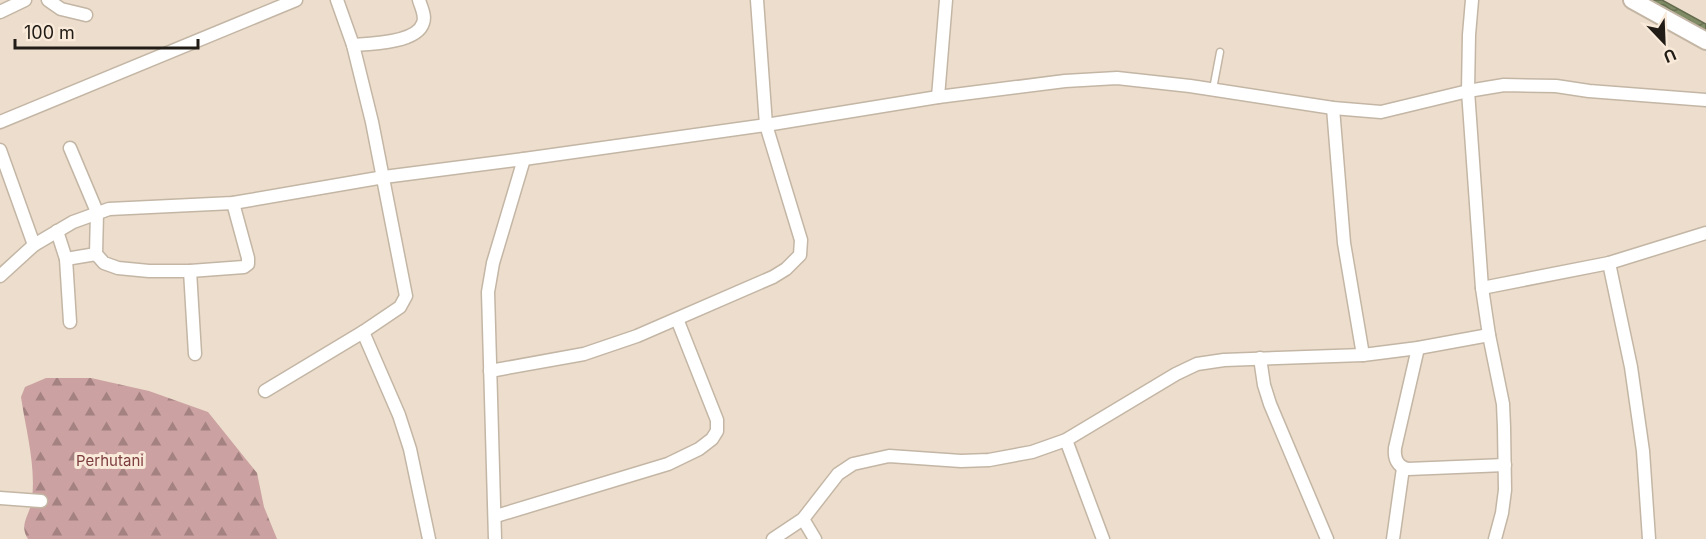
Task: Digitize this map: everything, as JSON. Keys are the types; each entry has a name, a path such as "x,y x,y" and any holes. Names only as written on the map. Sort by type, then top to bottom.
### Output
{"street":[{"path":"0,12 25,0"},
{"path":"48,0 61,9 86,15"},
{"path":"0,122 296,0"},
{"path":"265,391 363,332 405,302 406,296 384,177 353,45 337,0"},
{"path":"353,45 384,43 418,31 424,19 419,0"},
{"path":"490,371 584,354 614,345 773,277 792,264 800,255 801,245 798,231 766,125 757,0"},
{"path":"938,97 946,0"},
{"path":"1472,0 1468,91 1482,288 1503,404 1505,465 1502,513 1495,539"},
{"path":"1632,0 1706,41"},
{"path":"0,276 34,245 72,222 109,209 172,204 233,203 384,177 766,125 938,97 1065,81 1117,78 1213,89 1333,108 1381,112 1468,91 1528,84 1706,100"},
{"path":"1333,108 1344,243 1363,356"},
{"path":"70,148 97,212 96,254 106,265 149,271 240,269 248,264 233,203"},
{"path":"0,150 34,245"},
{"path":"495,539 488,308 490,278 524,159"},
{"path":"57,231 66,259 70,322"},
{"path":"1482,288 1609,263 1706,233"},
{"path":"66,259 96,254"},
{"path":"1609,263 1631,367 1643,451 1649,539"},
{"path":"190,271 195,354"},
{"path":"496,516 668,464 699,449 712,439 717,431 717,420 677,319"},
{"path":"363,332 407,437 429,539"},
{"path":"773,539 803,519 838,474 862,460 889,456 962,461 989,460 1025,454 1066,440 1187,368 1208,361 1363,356 1489,335"},
{"path":"1418,348 1395,451 1397,462 1403,468 1505,465"},
{"path":"1260,358 1264,386 1270,405 1327,539"},
{"path":"1066,440 1103,539"},
{"path":"1393,539 1403,468"},
{"path":"0,498 41,501"},
{"path":"803,519 815,539"}],"lane":[{"path":"1213,89 1220,52"}],"green space":[{"name":"Perhutani","path":"46,378 91,378 149,391 208,412 257,473 264,507 277,539 28,539 24,529 32,499 33,474 21,397 25,387"}],"water":[{"path":"1648,0 1662,0 1706,24 1706,31"}]}
